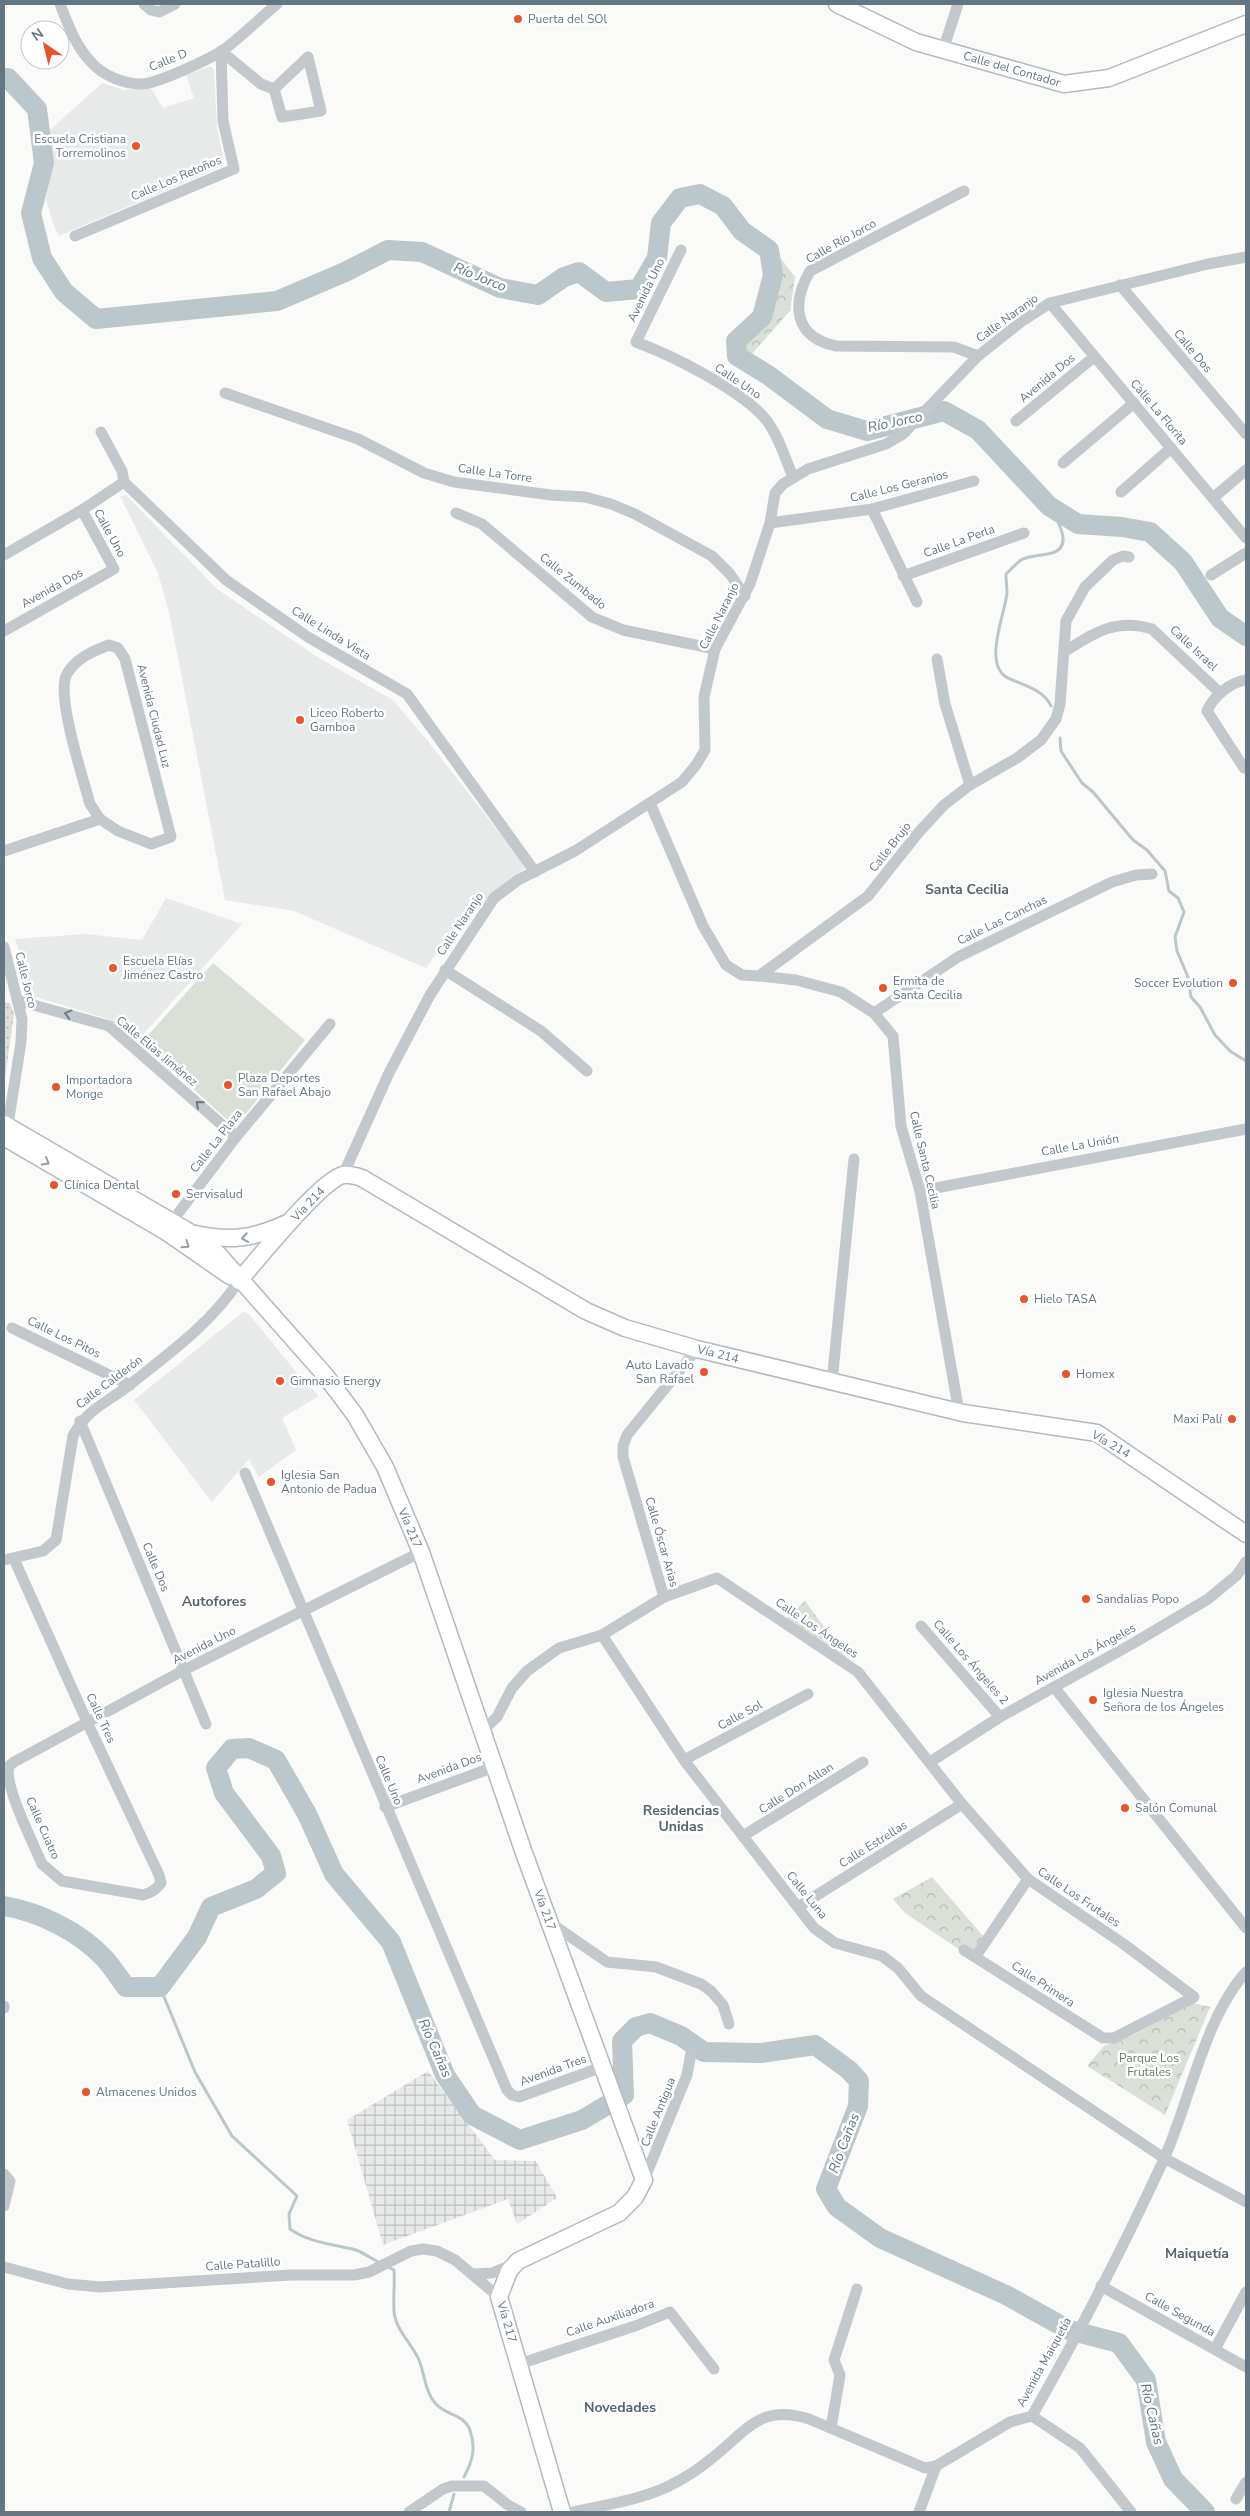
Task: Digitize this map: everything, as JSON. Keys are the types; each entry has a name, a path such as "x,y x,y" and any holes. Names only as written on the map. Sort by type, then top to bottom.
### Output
{"main road":[{"name":"Calle del Contador","path":"837,4 916,42 1064,84 1109,78 1246,24"},
{"path":"5,1131 169,1226 222,1272 239,1280"},
{"name":"Vía 214","path":"239,1280 323,1188 344,1175 362,1178 586,1310 625,1328 697,1349 959,1412 1097,1433 1246,1534"},
{"path":"169,1226 214,1238 240,1239 262,1234 291,1221"},
{"path":"191,1233 229,1264 239,1280"},
{"name":"Vía 217","path":"239,1280 291,1335 355,1415 385,1468 421,1552 494,1767 644,2180"},
{"path":"518,2261 619,2213 635,2198 644,2180"},
{"name":"Vía 217","path":"518,2261 509,2271 499,2297 562,2512"}],"street":[{"name":"Calle D","path":"60,4 81,50 102,72 122,81 142,84 175,74 221,51 277,4"},
{"path":"144,4 151,10 159,12 175,4"},
{"path":"943,50 958,4"},
{"path":"221,51 261,84 274,89"},
{"name":"Calle Los Retoños","path":"75,236 234,168 223,121 221,51"},
{"path":"308,57 321,112 282,117 274,89 308,57"},
{"name":"Calle Río Jorco","path":"964,191 810,271 802,286 798,312 808,333 822,343 836,346 954,348 978,356"},
{"name":"Avenida Uno","path":"636,342 681,250"},
{"name":"Calle Naranjo","path":"344,1175 389,1073 445,970 494,898 518,880 575,851 682,782 705,750 704,697 715,649 745,596 770,523 775,493 793,476 826,463 886,444 903,434 939,394 978,356 1022,321 1050,304 1120,285 1246,257"},
{"name":"Calle Dos","path":"1120,285 1246,434"},
{"name":"Calle La Florita","path":"1050,304 1246,538"},
{"name":"Calle Uno","path":"636,342 683,362 759,411 777,438 793,476"},
{"name":"Avenida Dos","path":"1016,421 1094,356"},
{"name":"Calle La Torre","path":"225,394 358,439 424,473 454,482 551,495 585,497 611,504 635,514 712,556 730,574 745,596"},
{"path":"1063,463 1134,404"},
{"name":"Calle Linda Vista","path":"101,432 122,471 124,482 226,580 308,637 407,694 535,872"},
{"path":"1121,492 1171,448"},
{"path":"1213,498 1246,470"},
{"name":"Calle Los Geranios","path":"770,523 872,509 974,481"},
{"path":"4,555 82,510 124,482"},
{"path":"872,509 917,602"},
{"name":"Calle Uno","path":"82,510 114,569"},
{"name":"Calle Zumbado","path":"456,513 482,524 592,617 623,630 715,649"},
{"name":"Calle La Perla","path":"903,576 1024,533"},
{"path":"1210,575 1246,552"},
{"name":"Calle Brujo","path":"759,976 868,896 944,805 970,785 1034,747 1050,728 1060,704 1066,621 1085,587 1113,560 1123,556 1129,557"},
{"name":"Avenida Dos","path":"4,631 114,569"},
{"name":"Calle Israel","path":"1064,652 1101,630 1124,624 1137,624 1152,629 1220,693"},
{"name":"Avenida Ciudad Luz","path":"109,645 118,648 125,659 171,837 151,844 118,831 100,819 90,804 63,697 66,677 75,663 94,651 109,645"},
{"path":"937,659 945,704 970,785"},
{"path":"1244,768 1208,714 1208,709 1220,693 1235,683 1246,680"},
{"path":"650,804 703,926 726,965 742,975 759,976"},
{"path":"4,850 100,819"},
{"name":"Calle Las Canchas","path":"874,1013 958,957 1112,882 1152,874"},
{"name":"Calle Jorco","path":"4,947 22,1019 21,1042 5,1131"},
{"path":"445,970 541,1031 587,1071"},
{"name":"Calle Santa Cecilia","path":"759,976 796,980 833,989 874,1013 888,1026 894,1040 901,1126 920,1191 959,1412"},
{"name":"Calle Elías Jiménez","path":"19,1001 110,1026 236,1137"},
{"name":"Calle La Plaza","path":"169,1226 236,1137 330,1024"},
{"name":"Calle La Unión","path":"920,1191 1246,1129"},
{"path":"832,1382 854,1159"},
{"name":"Calle Calderón","path":"9,1559 43,1551 56,1540 73,1436 80,1421 175,1350 226,1300 239,1280"},
{"name":"Calle Los Pitos","path":"12,1328 130,1385"},
{"name":"Calle Óscar Arias","path":"482,1731 497,1717 512,1688 527,1670 559,1648 602,1634 664,1597 623,1458 623,1446 627,1435 697,1349"},
{"name":"Calle Dos","path":"80,1421 206,1724"},
{"name":"Calle Uno","path":"245,1473 385,1807 507,2090 512,2095"},
{"name":"Avenida Uno","path":"7,1771 14,1762 88,1724 184,1670 421,1552"},
{"name":"Calle Tres","path":"9,1559 159,1875 161,1883 158,1888"},
{"name":"Avenida Los Ángeles","path":"930,1762 1000,1716 1208,1599 1238,1575 1246,1562"},
{"name":"Calle Los Ángeles","path":"664,1597 717,1578 858,1672 962,1804"},
{"name":"Calle Los Ángeles 2","path":"921,1626 1000,1716"},
{"name":"Calle Luna","path":"602,1634 684,1760 814,1928 836,1943 882,1956 898,1968 921,1996 1164,2158"},
{"path":"1054,1687 1246,1928"},
{"name":"Calle Sol","path":"684,1760 808,1694"},
{"name":"Calle Don Allan","path":"743,1836 864,1762"},
{"name":"Avenida Dos","path":"385,1807 494,1767"},
{"name":"Calle Cuatro","path":"7,1771 12,1792 42,1864 49,1872 62,1881 143,1895 151,1893 158,1888"},
{"name":"Calle Los Frutales","path":"962,1804 1028,1878 1194,1997 1109,2039"},
{"name":"Calle Estrellas","path":"798,1908 962,1804"},
{"path":"976,1956 1028,1878"},
{"path":"550,1922 608,1962 656,1967 701,1984 711,1991 723,2005 729,2024"},
{"name":"Calle Primera","path":"964,1950 976,1956 1074,2022 1103,2038 1109,2039"},
{"name":"Avenida Maiquetía","path":"936,2466 1010,2422 1032,2416 1057,2373 1164,2158 1214,2028 1236,1983 1246,1972"},
{"name":"Calle Antigua","path":"644,2180 687,2075 692,2053"},
{"name":"Avenida Tres","path":"512,2095 519,2097 602,2066"},
{"path":"1164,2158 1246,2202"},
{"path":"4,2174 10,2181 4,2206"},
{"name":"Calle Patalillo","path":"4,2268 68,2284 100,2287 369,2272 411,2251 436,2251 455,2260 499,2297"},
{"path":"473,2274 501,2271 518,2261"},
{"name":"Calle Segunda","path":"1101,2286 1246,2367"},
{"path":"831,2428 840,2375 834,2360 857,2289"},
{"path":"1215,2349 1246,2292"},
{"name":"Calle Auxiliadora","path":"519,2364 635,2326 670,2312 714,2369"},
{"path":"573,2512 638,2497 669,2486 710,2460 752,2423 767,2416 790,2413 831,2428 905,2462 926,2468 936,2466"},
{"path":"1032,2416 1080,2448 1131,2512"},
{"path":"919,2512 936,2466"},
{"path":"1236,2499 1246,2482"},
{"path":"409,2512 444,2489 460,2486 484,2486 521,2512"}],"shaded area":[{"name":"Escuela Cristiana Torremolinos","path":"211,66 214,70 217,128 224,161 216,169 59,236 52,221 46,198 52,168 49,131 102,83 124,90 150,87 163,108 194,98 186,75"},
{"name":"Liceo Roberto Gamboa","path":"126,495 217,589 319,658 393,700 427,740 526,867 460,920 426,968 294,911 225,900 169,612 158,573 120,496"},
{"name":"Escuela Elías Jiménez Castro","path":"166,898 242,924 138,1040 108,1019 33,996 15,939 85,934 142,940"},
{"path":"243,1312 248,1313 301,1378 319,1396 282,1418 296,1450 259,1477 249,1459 212,1502 134,1400"},
{"path":"428,2071 495,2160 536,2161 557,2198 517,2224 508,2199 383,2245 347,2120"}],"green space":[{"path":"773,248 795,277 790,311 750,356 741,346 741,341 766,320 777,275"},
{"name":"Plaza Deportes San Rafael Abajo","path":"213,963 305,1040 235,1127 142,1042"},
{"path":"4,1002 10,1003 14,1014 4,1085"},
{"path":"805,1601 852,1665 786,1619"},
{"path":"932,1877 983,1936 975,1951 960,1950 905,1913 893,1899"},
{"name":"Parque Los Frutales","path":"1193,2003 1210,2007 1165,2115 1087,2066 1104,2046 1133,2035"}],"waterway":[{"name":"Río Jorco","path":"4,78 8,78 37,109 44,163 31,213 42,258 64,292 96,319 277,301 345,272 388,250 422,252 500,288 538,295 564,277 579,272 606,292 639,289 657,258 661,223 680,198 700,194 723,206 742,231 769,250 773,275 762,317 736,341 737,356 768,375 827,419 867,431 944,411 978,430 1049,506 1078,524 1122,527 1150,532 1183,562 1220,618 1246,636"},
{"path":"1049,506 1062,531 1062,544 1059,549 1052,553 1021,560 1006,574 1007,593 999,627 996,652 997,664 1001,673 1039,692 1048,700 1051,706"},
{"path":"1060,738 1061,751 1082,783 1093,792 1133,840 1147,850 1165,871 1169,891 1178,898 1184,912 1175,937 1177,951 1188,977 1191,997 1200,1007 1215,1035 1230,1051 1246,1061"},
{"name":"Río Cañas","path":"4,1906 45,1918 72,1932 105,1959 126,1987 160,1987 197,1937 211,1907 256,1889 276,1873 271,1856 224,1793 216,1768 232,1749 249,1748 276,1760 307,1814 334,1874 391,1942 445,2075 472,2115 520,2140 582,2120 624,2095 622,2041 636,2027 650,2023 681,2036 704,2052 761,2053 815,2045 849,2070 859,2081 858,2106 826,2189 837,2207 880,2238 1006,2295 1069,2330 1119,2343 1146,2380 1156,2442 1173,2479 1205,2512"},
{"path":"160,1987 195,2072 232,2136 297,2196 289,2214 290,2229 313,2240 356,2250 380,2263"},
{"path":"388,2267 394,2270 395,2319 419,2360 430,2395 437,2405 464,2421 470,2430 473,2454 464,2477"},
{"path":"449,2512 454,2494"}],"place":[{"name":"Puerta del SOl","path":"518,19"},
{"name":"Escuela Cristiana Torremolinos","path":"136,146"},
{"name":"Liceo Roberto Gamboa","path":"300,720"},
{"name":"Escuela Elías Jiménez Castro","path":"113,968"},
{"name":"Soccer Evolution","path":"1233,983"},
{"name":"Ermita de Santa Cecilia","path":"883,988"},
{"name":"Plaza Deportes San Rafael Abajo","path":"228,1085"},
{"name":"Importadora Monge","path":"56,1087"},
{"name":"Clínica Dental","path":"54,1185"},
{"name":"Servisalud","path":"176,1194"},
{"name":"Hielo TASA","path":"1024,1299"},
{"name":"Auto Lavado San Rafael","path":"704,1372"},
{"name":"Homex","path":"1066,1374"},
{"name":"Gimnasio Energy","path":"280,1381"},
{"name":"Maxi Palí","path":"1232,1419"},
{"name":"Iglesia San Antonio de Padua","path":"271,1482"},
{"name":"Sandalias Popo","path":"1086,1599"},
{"name":"Iglesia Nuestra Señora de los Ángeles","path":"1093,1700"},
{"name":"Salón Comunal","path":"1125,1808"},
{"name":"Almacenes Unidos","path":"86,2092"}],"district":[{"name":"Santa Cecilia","path":"967,889"},
{"name":"Autofores","path":"214,1601"},
{"name":"Residencias Unidas","path":"681,1818"},
{"name":"Maiquetía","path":"1197,2253"},
{"name":"Novedades","path":"620,2407"}]}
